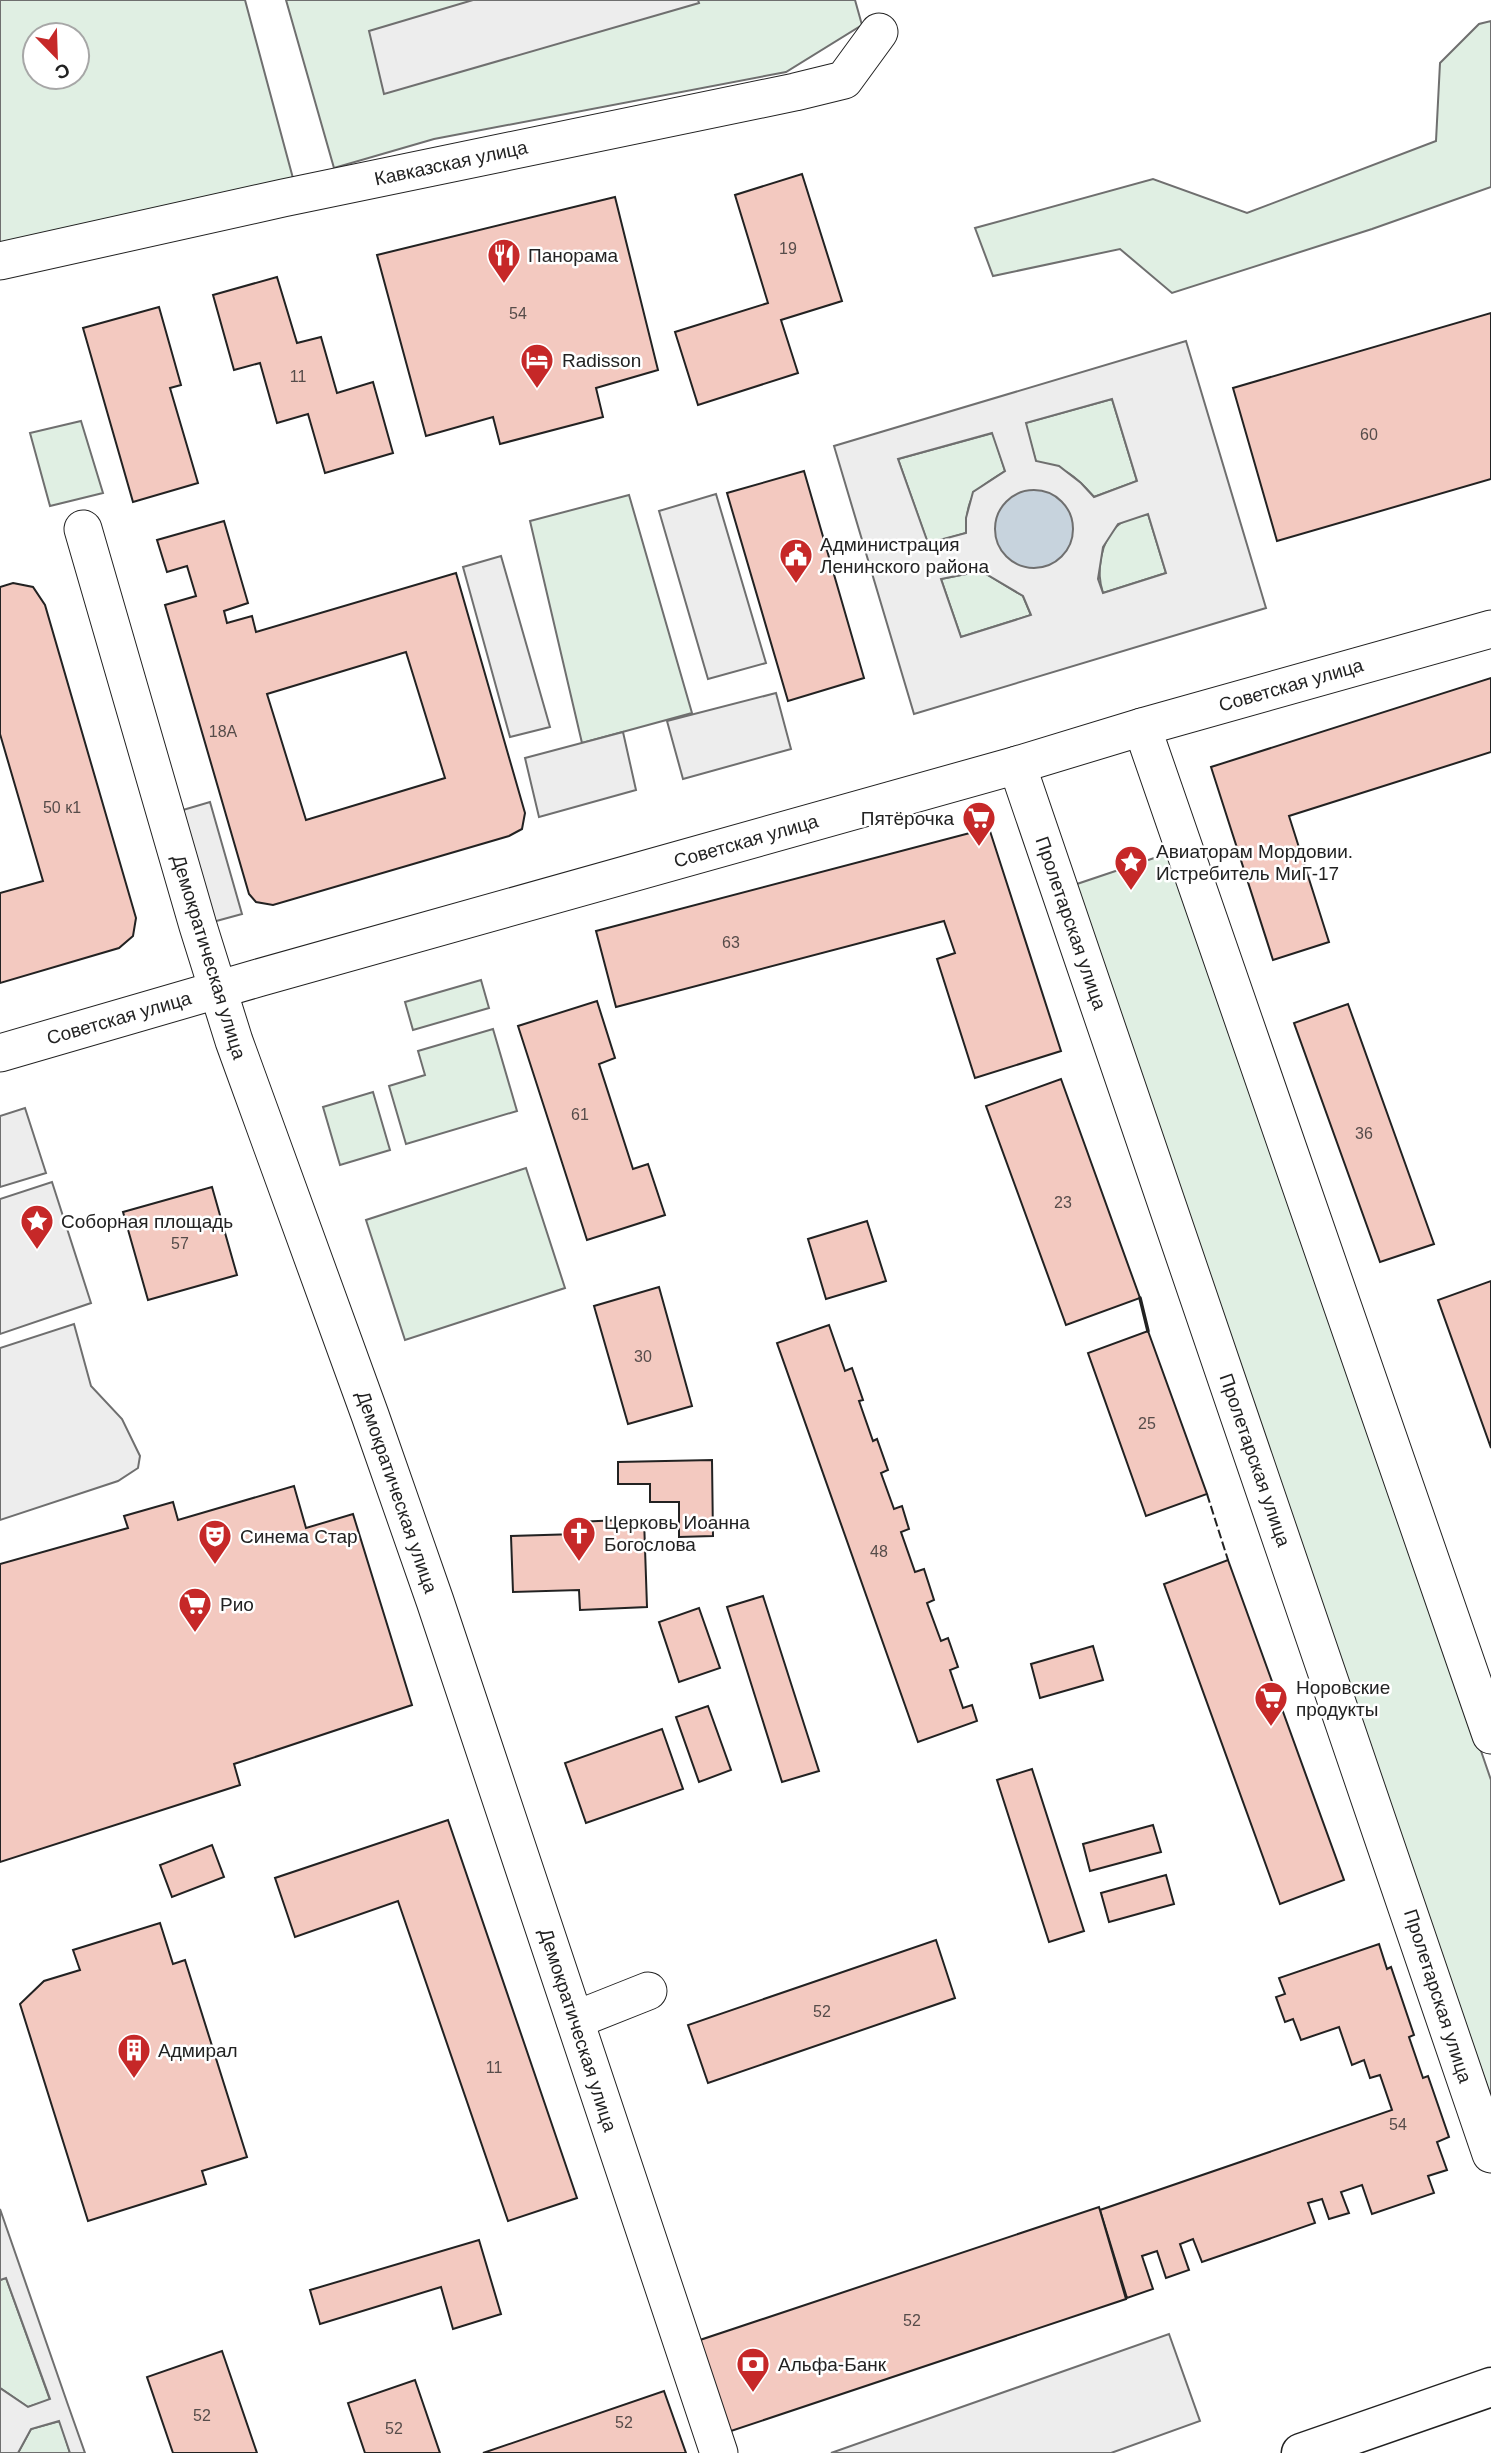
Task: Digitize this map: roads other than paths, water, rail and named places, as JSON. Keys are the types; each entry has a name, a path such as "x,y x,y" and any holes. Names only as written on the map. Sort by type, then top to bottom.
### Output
{"main road":[{"path":"1301,2453 1491,2387"}],"street":[{"name":"Кавказская улица","path":"0,261 283,198 844,80 879,32"},
{"name":"Демократическая улица","path":"83,530 217,990 435,1601 719,2453"},
{"name":"Советская улица","path":"0,1053 1491,629"},
{"path":"1142,727 1491,1735"},
{"name":"Пролетарская улица","path":"1017,765 1491,2154"},
{"path":"575,2020 648,1991"}],"place":[{"name":"Панорама","path":"504,285"},
{"name":"Radisson","path":"537,390"},
{"name":"Администрация Ленинского района","path":"796,585"},
{"name":"Пятёрочка","path":"979,848"},
{"name":"Авиаторам Мордовии. Истребитель МиГ-17","path":"1131,892"},
{"name":"Соборная площадь","path":"37,1251"},
{"name":"Церковь Иоанна Богослова","path":"579,1563"},
{"name":"Синема Стар","path":"215,1566"},
{"name":"Рио","path":"195,1634"},
{"name":"Норовские продукты","path":"1271,1728"},
{"name":"Адмирал","path":"134,2080"},
{"name":"Альфа-Банк","path":"753,2394"}]}
